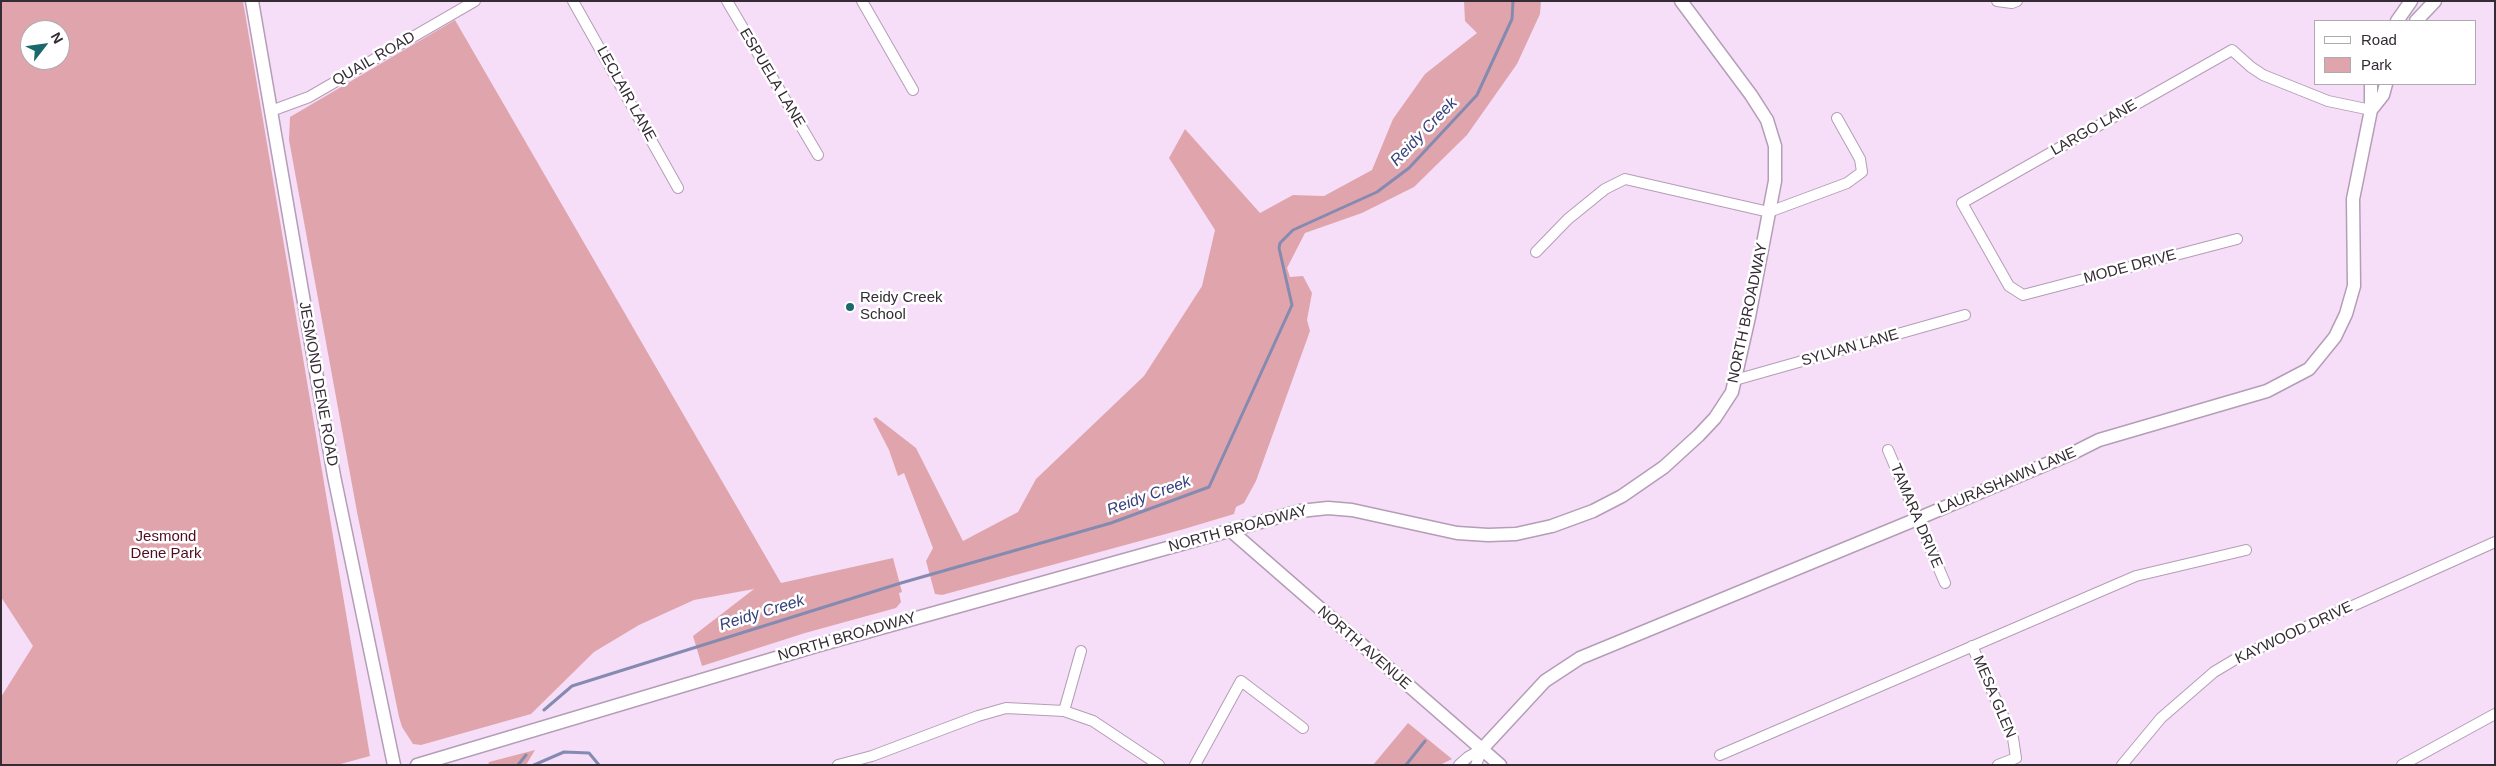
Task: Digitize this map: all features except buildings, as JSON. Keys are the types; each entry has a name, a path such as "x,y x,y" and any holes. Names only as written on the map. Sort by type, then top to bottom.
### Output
{"street":[{"name":"JESMOND DENE ROAD","path":"252,1 334,476 394,765"},
{"name":"QUAIL ROAD","path":"271,111 309,97 475,1"},
{"name":"LECLAIR LANE","path":"573,1 678,188"},
{"name":"ESPUELA LANE","path":"727,1 818,155"},
{"path":"862,1 913,90"},
{"name":"NORTH BROADWAY","path":"417,765 816,646 1300,511 1328,508 1352,510 1457,533 1488,536 1516,534 1552,526 1593,511 1622,496 1664,467 1715,418 1732,392 1769,212 1776,163 1772,132 1751,95 1682,1"},
{"path":"1997,1 2012,3 2017,1"},
{"path":"2398,20 2411,1"},
{"path":"2417,20 2435,1"},
{"name":"LARGO LANE","path":"2022,295 2009,286 1962,203 2232,50 2263,75 2328,101 2371,110"},
{"name":"LAURASHAWN LANE","path":"1482,749 1545,681 1580,658 1917,519 2099,440 2267,391 2309,369 2335,337 2346,314 2354,286 2353,199 2371,110 2371,85"},
{"name":"LAURASHAWN LANE","path":"2371,110 2383,95 2386,85"},
{"path":"1536,252 1568,219 1605,189 1625,179 1769,212 1847,183 1862,172 1860,159 1837,118"},
{"name":"MODE DRIVE","path":"2022,295 2237,239"},
{"name":"SYLVAN LANE","path":"1735,380 1965,315"},
{"name":"TAMARA DRIVE","path":"1888,450 1945,583"},
{"name":"NORTH AVENUE","path":"1230,530 1500,765"},
{"name":"KAYWOOD DRIVE","path":"2122,765 2160,718 2214,672 2239,657 2495,542"},
{"path":"1720,755 2136,576 2246,550"},
{"name":"MESA GLEN","path":"1972,646 2013,738 2016,758 1998,765"},
{"path":"1064,711 1081,651"},
{"path":"1195,765 1241,682 1303,728"},
{"path":"838,765 872,756 978,716 1006,708 1064,711 1093,721 1159,765"},
{"path":"2402,765 2495,714"},
{"path":"1460,765 1468,757 1482,749"},
{"path":"1476,765 1482,749"}],"green space":[{"name":"Jesmond Dene Park","path":"1,1 243,1 370,756 337,765 1,765 1,697 33,646 1,597"},
{"path":"1464,1 1541,1 1540,14 1517,64 1467,135 1414,187 1362,213 1305,233 1287,268 1290,277 1303,276 1312,293 1307,320 1310,331 1256,481 1244,503 1236,507 1234,514 1184,529 942,595 935,594 926,561 933,548 904,473 898,476 889,450 873,419 876,417 916,448 963,541 1018,512 1036,479 1144,376 1202,286 1215,230 1169,158 1185,129 1260,213 1293,195 1324,196 1372,170 1393,119 1425,74 1477,33 1465,21"},
{"path":"455,20 781,583 893,558 902,592 899,593 901,602 896,608 805,633 702,666 693,636 754,589 694,600 639,625 594,652 531,714 421,745 413,744 402,727 399,717 357,512 289,140 290,117"},
{"path":"1408,723 1452,759 1440,765 1373,765"},
{"path":"535,750 526,765 488,765 489,762"}],"waterway":[{"name":"Reidy Creek","path":"544,710 572,686 901,583 1111,523 1209,487 1292,305 1279,248 1280,243 1293,230 1377,192 1409,168 1477,95 1512,19 1513,1"},
{"path":"1406,765 1425,741"},
{"path":"534,765 564,752 589,753 599,765"},
{"name":"Reidy Creek","path":"518,765 526,755"}],"place":[{"name":"Reidy Creek School","path":"850,307"}]}
